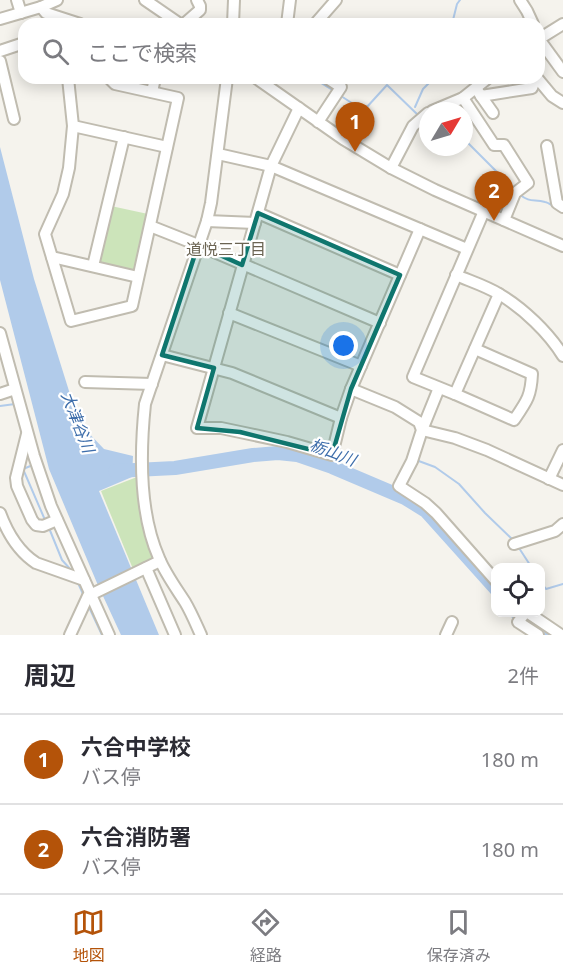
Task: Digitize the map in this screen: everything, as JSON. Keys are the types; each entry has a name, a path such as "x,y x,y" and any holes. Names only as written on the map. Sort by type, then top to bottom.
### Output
{"street":[{"path":"17,0 42,7 67,18"},
{"path":"145,0 173,18"},
{"path":"190,18 200,10 197,0"},
{"path":"233,18 234,0"},
{"path":"288,18 290,0"},
{"path":"320,18 336,0"},
{"path":"520,0 530,18"},
{"path":"0,19 42,7"},
{"path":"545,35 563,24"},
{"path":"0,51 18,44"},
{"path":"545,47 563,72"},
{"path":"0,61 14,119"},
{"path":"69,84 73,126 69,168 63,194 45,234 70,321 132,306 178,98 115,84"},
{"path":"152,92 154,84"},
{"path":"201,635 187,605 160,561 148,527 142,452 145,404 207,221 226,84"},
{"path":"267,84 343,139 391,168 435,190 562,245"},
{"path":"318,122 338,92 332,84"},
{"path":"479,92 484,84"},
{"path":"453,102 479,92 531,88 533,84"},
{"path":"541,84 563,104"},
{"path":"479,92 492,113"},
{"path":"463,98 494,145 504,145 528,183 515,193 504,220"},
{"path":"299,108 271,166 197,428 221,428 288,442 332,455 351,389 420,229"},
{"path":"391,168 413,126 419,121"},
{"path":"73,126 167,147"},
{"path":"93,266 124,137"},
{"path":"547,146 556,203 563,207"},
{"path":"218,154 271,166 467,249"},
{"path":"475,349 532,374 531,391 514,420 413,377 484,211"},
{"path":"207,221 257,218 400,275"},
{"path":"150,226 380,323"},
{"path":"52,257 138,277"},
{"path":"456,275 499,294 533,321 555,343 563,356"},
{"path":"455,394 499,294"},
{"path":"229,313 361,366"},
{"path":"0,333 27,433 51,506 109,635"},
{"path":"162,355 232,373 341,418"},
{"path":"85,382 152,384"},
{"path":"439,388 412,461 399,486 436,513 491,576"},
{"path":"0,394 15,389"},
{"path":"351,389 395,407 419,422 422,430"},
{"path":"422,430 455,438 487,450 563,485"},
{"path":"27,433 16,478 17,486 36,525 43,526 57,520"},
{"path":"549,479 563,450"},
{"path":"0,513 6,530 30,559 84,580"},
{"path":"514,544 555,531 563,524"},
{"path":"70,635 83,604 90,594 160,561"},
{"path":"143,570 175,635"},
{"path":"522,617 518,622 538,635"},
{"path":"534,617 561,635"},
{"path":"446,635 452,622"}],"highlighted area":[{"path":"258,213 400,275 351,389 332,455 240,432 197,428 214,368 162,355 198,245 242,265"}],"green space":[{"path":"111,206 148,214 136,271 100,263 98,260"},
{"path":"137,477 155,560 133,569 101,491"}],"water":[{"name":"大津谷川","path":"0,147 34,279 79,423 104,449 133,456 132,477 99,491 159,635 121,635 49,469 0,280"}],"waterway":[{"path":"454,18 460,0"},
{"path":"323,84 334,91"},
{"path":"415,107 423,89 428,84"},
{"path":"341,96 361,109 366,108 387,85 419,116"},
{"path":"473,148 515,190"},
{"path":"519,194 529,200 546,202 555,207"},
{"path":"0,406 15,404"},
{"name":"栃山川","path":"115,471 175,468 253,455 278,453 297,455 405,498 426,511 491,583"},
{"path":"416,460 435,467 459,484 514,541"},
{"path":"33,465 23,469 45,520"},
{"path":"49,528 62,560 71,570"},
{"path":"519,548 529,563"},
{"path":"78,583 83,594"},
{"path":"545,588 563,584"},
{"path":"88,605 102,635"},
{"name":"栃山川","path":"523,617 549,635"}],"place":[{"name":"六合中学校","path":"355,152"},
{"name":"六合消防署","path":"494,221"}],"district":[{"name":"道悦三丁目","path":"226,249"}]}
